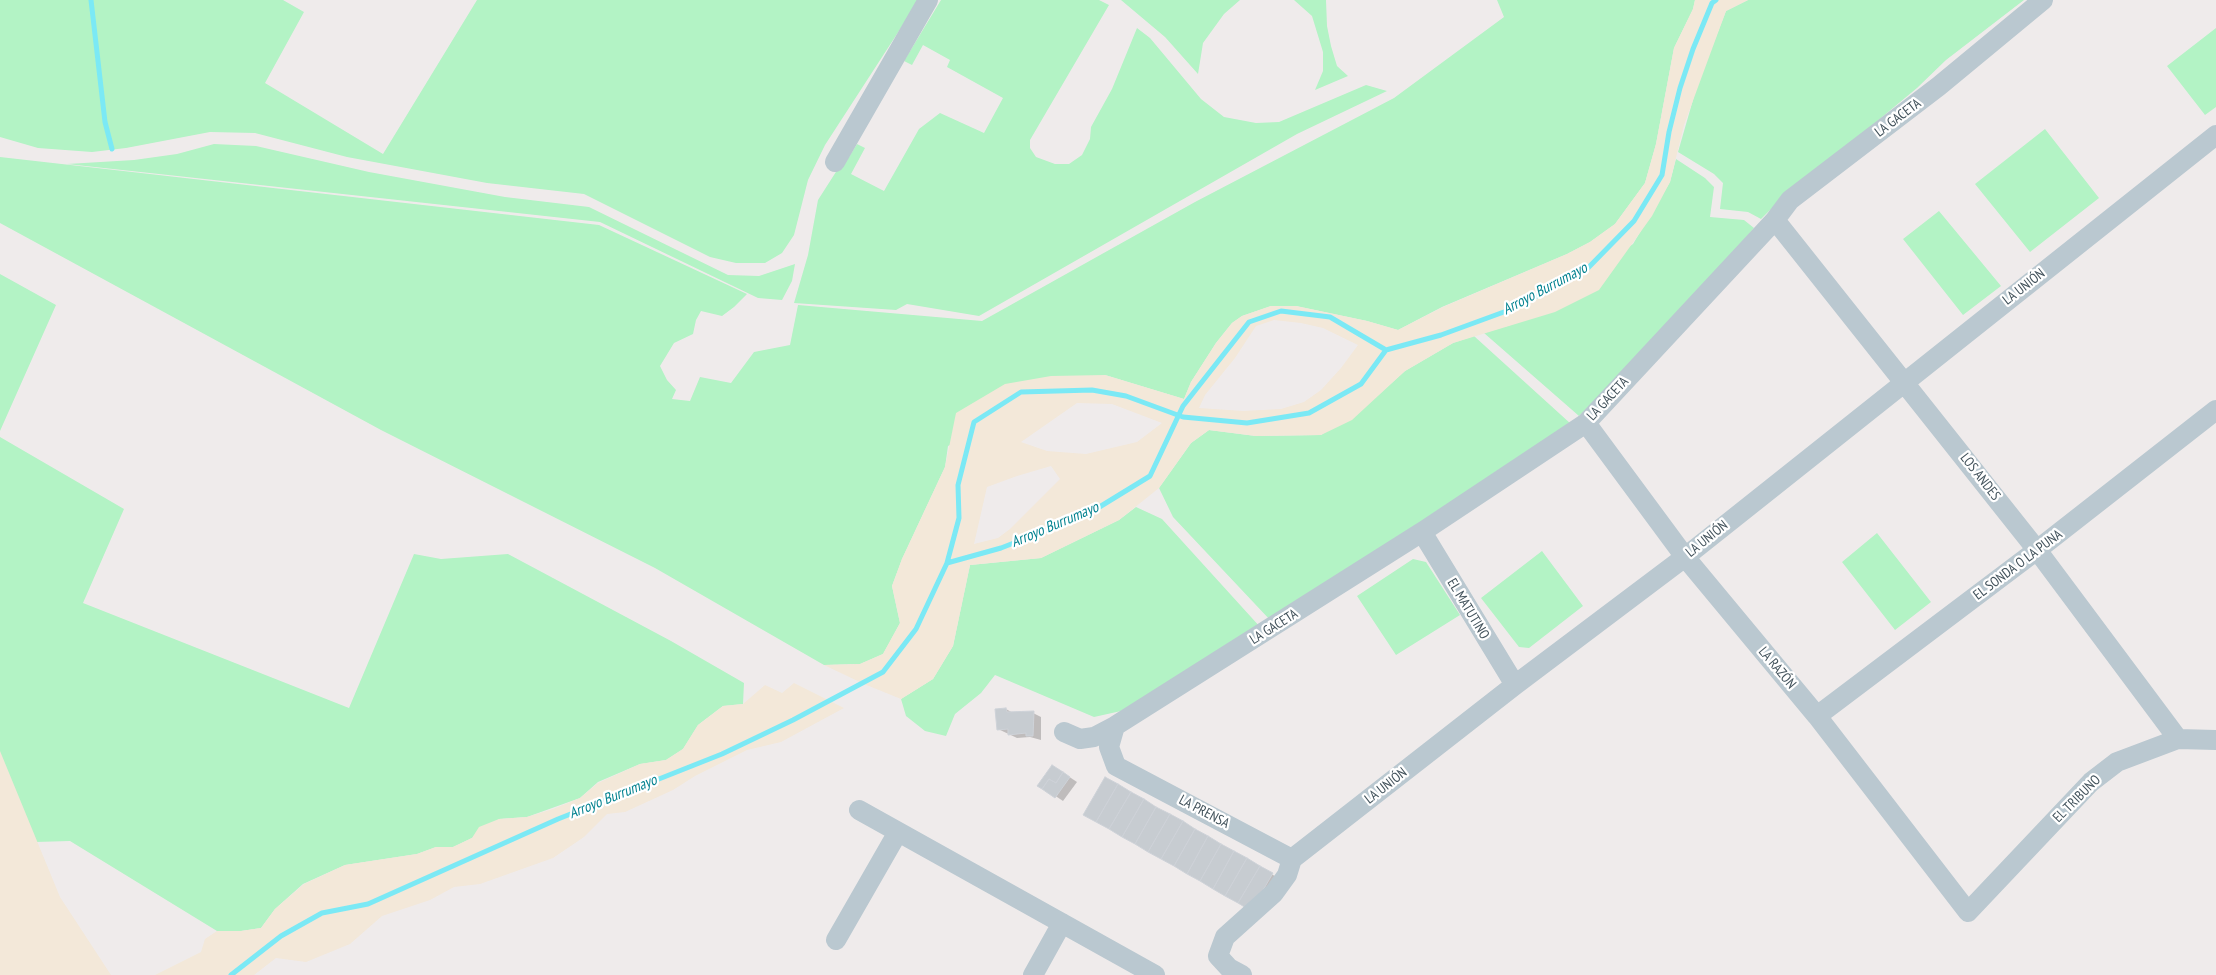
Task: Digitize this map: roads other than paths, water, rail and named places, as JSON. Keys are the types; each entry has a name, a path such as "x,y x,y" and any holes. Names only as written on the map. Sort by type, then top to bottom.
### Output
{"street":[{"path":"835,162 928,0"},
{"name":"LA GACETA","path":"1064,732 1080,740 1094,737 1115,726 1422,532 1586,423 1775,220 1790,200 1939,86 2043,0"},
{"name":"LA UNIÓN","path":"1242,975 1229,968 1218,956 1225,937 1274,893 1288,875 1292,859 1515,685 1685,557 2216,135"},
{"name":"LOS ANDES","path":"1775,220 2038,550 2178,739"},
{"name":"EL SONDA O LA PUNA","path":"1817,716 2038,550 2216,410"},
{"name":"LA RAZÓN","path":"1586,423 1685,557 1817,716 1968,912"},
{"name":"EL MATUTINO","path":"1422,532 1515,685"},
{"name":"LA PRENSA","path":"1115,726 1110,747 1116,766 1292,859"},
{"name":"EL TRIBUNO","path":"1968,912 2091,782 2117,762 2178,739 2216,740"},
{"path":"859,810 1155,975"},
{"path":"836,940 898,832"},
{"path":"1033,975 1062,924"}],"waterway":[{"path":"91,0 105,122 112,149"},
{"name":"Arroyo Burrumayo","path":"231,975 281,936 322,913 368,904 558,819 722,754 793,720 883,672 916,629 947,563 1001,548 1088,514 1150,476 1183,406 1249,322 1281,311 1330,317 1386,350 1441,335 1512,309 1586,270 1634,221 1662,175 1669,132 1680,88 1693,49 1712,3 1716,0"},
{"name":"Arroyo Burrumayo","path":"947,563 959,518 958,485 974,422 1021,392 1092,390 1126,396 1183,417 1247,423 1309,413 1361,384 1386,350"}]}
